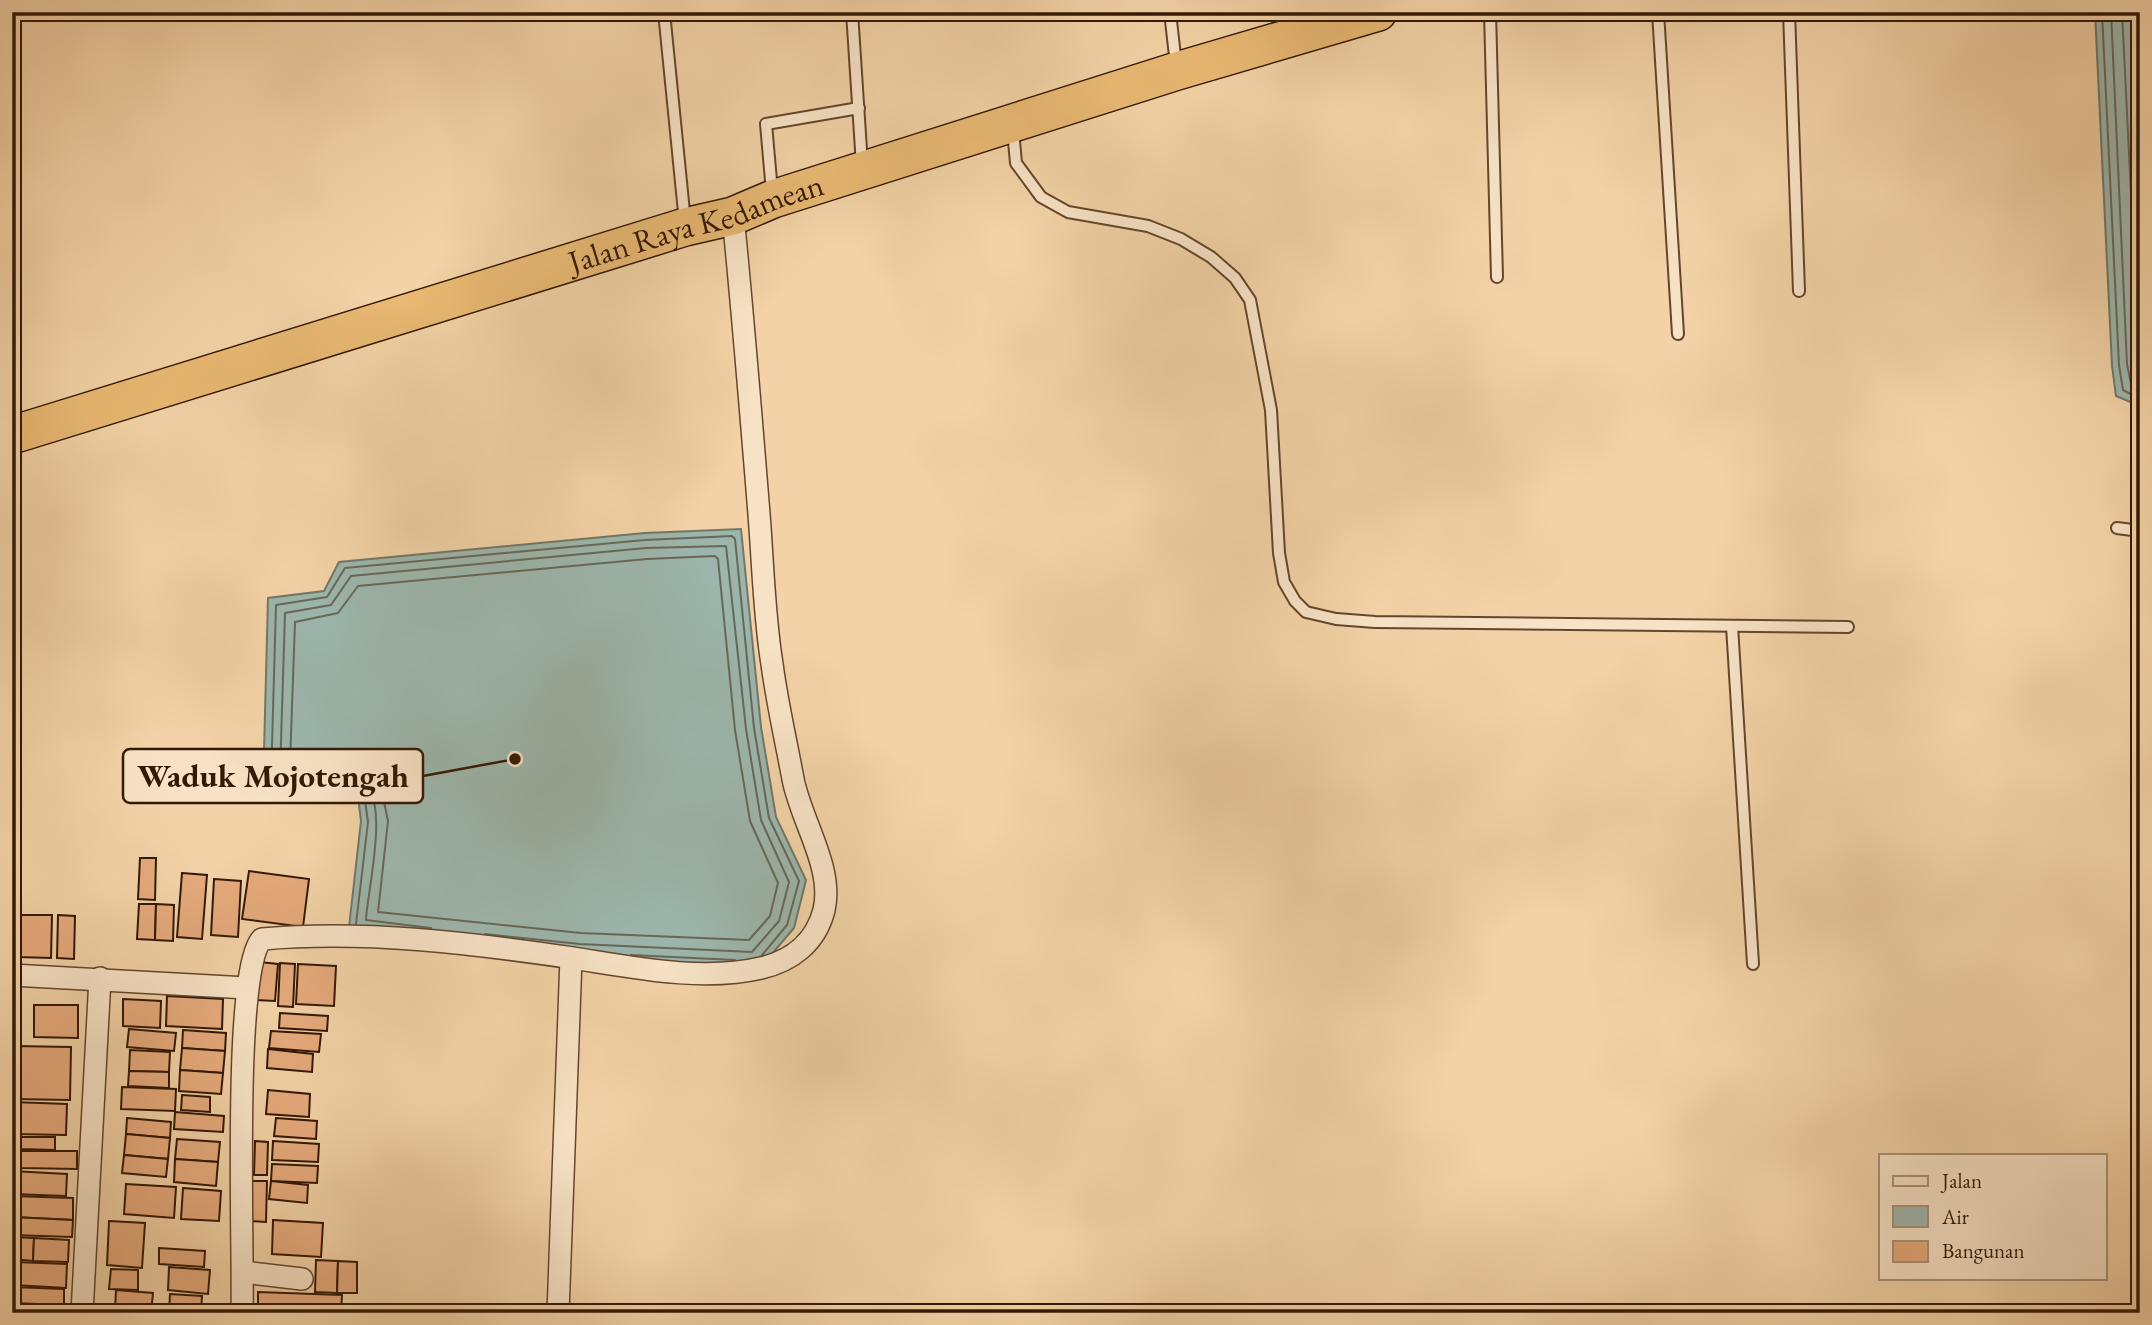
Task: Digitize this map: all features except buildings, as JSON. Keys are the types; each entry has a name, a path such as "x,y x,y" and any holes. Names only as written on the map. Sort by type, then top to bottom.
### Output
{"highway":[{"name":"Jalan Raya Kedamean","path":"12,435 685,227 733,216 773,200 1177,71 1378,12"}],"street":[{"path":"242,1313 242,1073 247,988 256,945 262,939 314,934 391,938 571,958 640,970 728,972 760,968 800,951 816,931 825,908 825,880 820,856 798,804 771,662 733,216"},
{"path":"558,1313 571,958"},
{"path":"12,975 247,988"},
{"path":"82,1313 100,978"},
{"path":"243,1272 302,1279"}],"lane":[{"path":"664,12 685,227"},
{"path":"852,12 863,171"},
{"path":"1170,12 1177,71"},
{"path":"1490,12 1496,277"},
{"path":"1658,12 1678,334"},
{"path":"1789,12 1799,291"},
{"path":"773,200 766,124 859,108"},
{"path":"1012,124 1016,163 1041,197 1068,212 1148,226 1181,239 1211,257 1235,278 1250,300 1271,410 1282,572 1295,601 1306,612 1336,619 1375,622 1847,627"},
{"path":"2117,528 2140,531"},
{"path":"1732,626 1752,964"}],"water":[{"path":"2095,12 2140,12 2140,406 2116,396 2112,366"},
{"path":"741,529 761,727 776,817 806,880 794,928 760,968 579,959 348,936 361,821 358,797 263,790 268,598 324,591 339,562 645,533"}],"place":[{"name":"Waduk Mojotengah","path":"515,759"}]}
